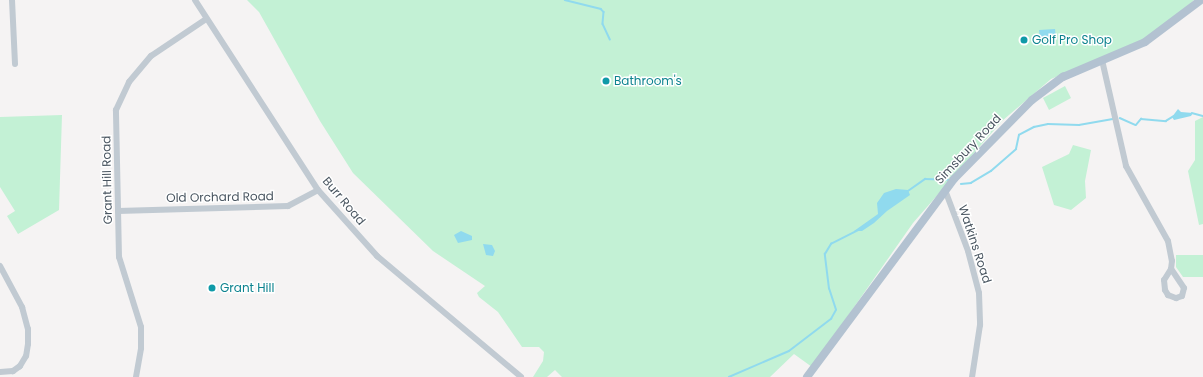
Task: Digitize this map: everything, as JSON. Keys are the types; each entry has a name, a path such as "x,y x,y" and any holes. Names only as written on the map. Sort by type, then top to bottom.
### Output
{"main road":[{"name":"Simsbury Road","path":"807,377 945,190 971,159 1037,96 1063,77 1136,46 1162,31 1201,0"}],"street":[{"path":"12,0 15,64"},
{"name":"Burr Road","path":"195,0 318,190 377,256 521,377"},
{"name":"Grant Hill Road","path":"136,377 141,348 141,327 119,257 116,110 129,82 158,49 206,19"},
{"path":"1102,60 1126,166 1163,228 1168,241 1170,270"},
{"name":"Old Orchard Road","path":"118,211 288,206 318,190"},
{"name":"Watkins Road","path":"945,190 968,251 979,293 980,325 972,377"},
{"path":"0,266 22,307 28,329 26,356 20,366 13,371 0,372"}],"green space":[{"path":"247,0 1194,0 1166,25 1144,39 1051,79 1002,121 913,223 812,367 794,354 770,377 562,377 555,370 547,377 533,377 543,361 544,352 539,347 522,347 498,312 479,297 477,293 485,286 433,251 353,173 320,121 259,12"},
{"path":"1065,86 1071,98 1049,110 1043,98"},
{"path":"62,115 59,210 18,234 7,216 15,211 0,187 0,117"},
{"path":"1203,117 1203,224 1199,225 1188,171 1195,160 1195,121"},
{"path":"1073,145 1091,150 1085,181 1086,198 1071,210 1054,205 1042,167 1069,154"},
{"path":"1176,255 1203,255 1203,277 1183,277 1176,267"}],"water":[{"path":"1055,29 1056,38 1040,39 1039,30"},
{"path":"1178,109 1181,112 1193,113 1191,116 1174,120 1172,117"},
{"path":"896,189 908,190 910,195 862,231 854,231 878,214 877,203 884,193"},
{"path":"461,231 472,236 472,240 458,243 454,235"},
{"path":"483,244 492,245 495,251 493,256 486,255"}],"waterway":[{"path":"565,0 601,9 604,12 603,24 610,39"},
{"path":"1192,113 1203,116"},
{"path":"1120,118 1136,125 1141,119 1166,121 1174,116"},
{"path":"961,184 971,183 991,171 1016,149 1019,135 1034,127 1048,124 1079,125 1112,119"},
{"path":"908,191 925,179 948,180"},
{"path":"729,377 789,351 831,319 836,310 829,289 825,254 831,244 858,230"}],"place":[{"name":"Golf Pro Shop","path":"1024,40"},
{"name":"Bathroom's","path":"606,81"},
{"name":"Grant Hill","path":"212,288"}]}
